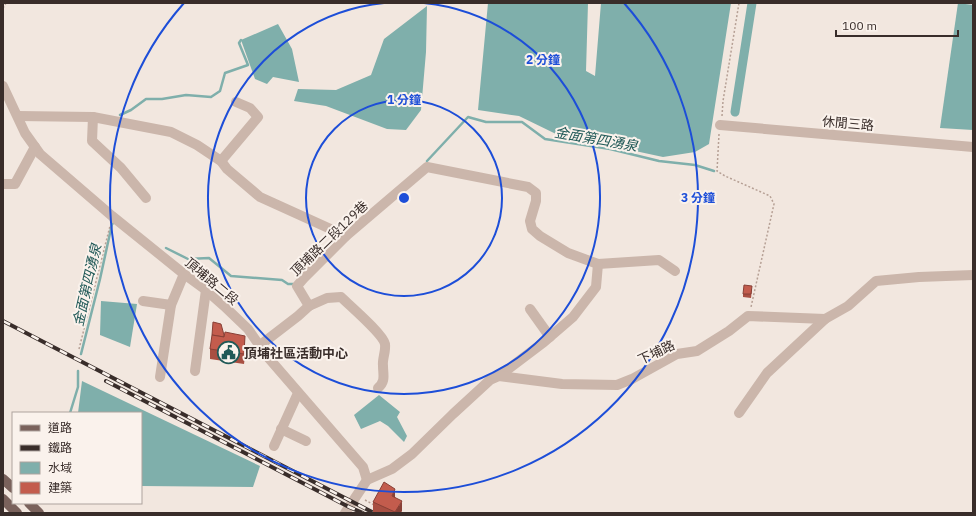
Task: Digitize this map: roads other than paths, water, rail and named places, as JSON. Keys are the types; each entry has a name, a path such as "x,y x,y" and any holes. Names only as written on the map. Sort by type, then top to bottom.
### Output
{"main road":[{"path":"3,479 12,487"},
{"path":"3,499 17,513"},
{"path":"30,504 39,513"}],"street":[{"name":"頂埔路二段","path":"3,86 25,133 40,154 112,216 206,290 248,330 259,346 298,393 363,467 367,480"},
{"path":"221,161 258,117 250,108 236,102"},
{"path":"18,116 93,117 171,132 197,145 221,161 228,169 260,196 346,236"},
{"path":"93,117 92,141 121,168 146,198"},
{"name":"休閒三路","path":"720,125 973,147"},
{"path":"3,184 15,184 35,147"},
{"name":"頂埔路二段129巷","path":"309,306 297,286 346,236 427,167 528,187 536,193 536,201 530,221 532,229 540,236 568,253 598,264"},
{"path":"345,513 367,480 392,468 412,454 490,380 499,376 550,337 573,317 596,287 598,264 659,260 675,271"},
{"path":"160,377 171,305 184,274"},
{"path":"739,413 767,373 825,319 848,306 876,281 919,277 973,275"},
{"path":"195,371 206,290"},
{"path":"259,346 309,306 327,298 341,297 385,343 385,357 382,364 385,377 382,384 378,388"},
{"path":"143,301 171,305"},
{"path":"530,309 550,337"},
{"name":"下埔路","path":"499,376 562,384 617,385 677,354 697,351 729,331 748,316 825,319"},
{"path":"274,446 298,393"},
{"path":"281,430 306,441"}],"water":[{"path":"488,3 588,3 586,71 595,76 601,3 731,3 709,144 695,152 663,157 556,134 519,116 478,110"},
{"path":"958,3 973,5 973,130 940,128"},
{"path":"427,6 426,52 421,110 406,130 387,129 326,106 294,101 298,89 336,90 371,75 384,39"},
{"path":"278,24 292,49 299,82 273,77 267,84 255,79 241,40"},
{"path":"101,301 137,304 130,347 100,335"},
{"path":"82,381 260,466 253,487 142,486 142,412 78,412"},
{"path":"379,395 400,412 397,417 407,436 404,442 388,426 380,421 361,429 354,415"}],"waterway":[{"path":"735,112 752,3"},
{"path":"120,115 131,110 146,99 162,99 186,95 211,97 220,91 225,73 248,65 239,43 241,40"},
{"name":"金面第四湧泉","path":"427,161 468,117 486,122 522,122 545,139 610,149 659,161 695,165 714,171"},
{"name":"金面第四湧泉","path":"81,354 112,224 115,222"},
{"name":"金面第四湧泉","path":"166,248 188,259 209,258 231,276 282,280 288,284 293,284"},
{"name":"金面第四湧泉","path":"70,412 78,387 78,371"}],"railway":[{"path":"3,321 374,513"},
{"path":"106,381 363,513"}],"place":[{"name":"頂埔社區活動中心","path":"228,353"}]}
